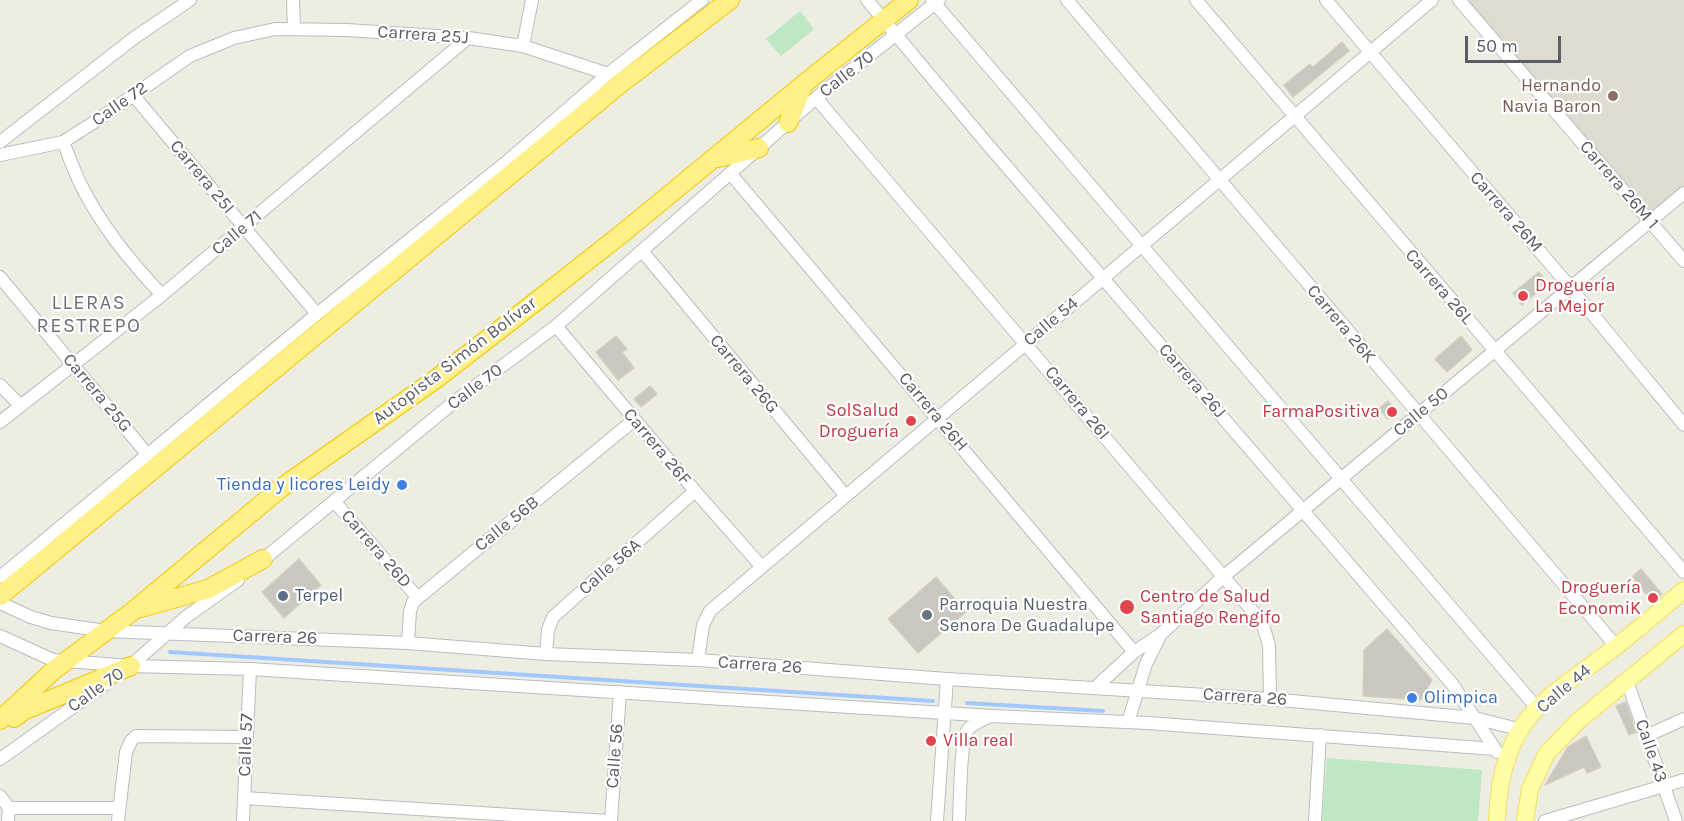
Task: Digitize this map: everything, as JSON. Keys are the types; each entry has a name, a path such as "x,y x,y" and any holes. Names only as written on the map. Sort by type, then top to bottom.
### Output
{"highway":[{"path":"0,596 508,169 730,0"},
{"name":"Autopista Simón Bolívar","path":"0,720 54,670 133,611 281,489 436,379 624,232 909,0"},
{"path":"788,123 805,83"},
{"path":"713,159 759,148"},
{"path":"133,611 208,589 263,559"},
{"path":"0,728 23,711 131,666"}],"main road":[{"name":"Calle 44","path":"1497,821 1498,794 1503,771 1522,730 1537,708 1684,590"},
{"name":"Calle 44","path":"1525,821 1530,789 1547,753 1578,721 1684,634"}],"street":[{"path":"0,142 134,38 190,0"},
{"path":"293,0 294,29"},
{"path":"523,46 532,0"},
{"path":"0,577 317,314 508,169 608,74 702,0"},
{"name":"Carrera 26J","path":"867,0 983,139 1453,685 1496,749 1503,771"},
{"name":"Carrera 26K","path":"1067,0 1616,646"},
{"name":"Carrera 26L","path":"1196,0 1684,572"},
{"name":"Carrera 26M","path":"1326,0 1684,425"},
{"name":"Calle 54","path":"698,660 705,619 710,611 1432,0"},
{"name":"Carrera 26M 1","path":"1459,0 1684,261"},
{"path":"936,1 1537,708"},
{"name":"Calle 70","path":"0,759 131,666 186,617 234,584 454,402 556,326 816,98 898,35 936,1"},
{"name":"Carrera 25J","path":"234,38 275,29 347,30 468,38 523,46 608,74"},
{"name":"Calle 72","path":"0,155 63,142 190,56 234,38"},
{"name":"Calle 71","path":"0,422 162,295 468,38"},
{"name":"Carrera 25I","path":"133,95 317,314"},
{"name":"Carrera 26I","path":"816,98 1262,622 1269,645 1270,699"},
{"path":"63,142 81,184 103,224 130,261 162,295"},
{"name":"Carrera 26H","path":"730,173 1134,652"},
{"name":"Calle 50","path":"1096,687 1134,652 1161,634 1223,578 1684,193"},
{"name":"Carrera 26G","path":"643,252 845,495"},
{"name":"Carrera 25G","path":"0,277 147,454"},
{"name":"Carrera 26F","path":"556,326 695,492 761,566"},
{"path":"0,385 20,405"},
{"name":"Calle 56B","path":"418,598 634,420"},
{"name":"Calle 56A","path":"546,654 548,630 553,617 695,492"},
{"name":"Carrera 26D","path":"334,501 418,598"},
{"path":"408,643 411,608 418,598"},
{"name":"Carrera 26","path":"0,603 51,623 106,631 408,643 546,654 698,660 946,679 1270,699 1475,718 1522,730"},
{"name":"Calle 50","path":"1128,722 1146,664 1161,634"},
{"name":"Carrera 26","path":"0,636 53,660 131,666 250,669 992,716 1128,722 1496,749"},
{"name":"Calle 57","path":"243,821 250,669"},
{"path":"937,821 946,679"},
{"name":"Calle 43","path":"1627,681 1676,821"},
{"name":"Calle 56","path":"609,821 620,692"},
{"path":"959,821 963,743 967,731 992,716"},
{"path":"1646,736 1684,719"},
{"path":"1315,821 1320,735"},
{"path":"118,821 126,752 130,741 136,736 247,737"},
{"path":"1545,821 1684,780"},
{"path":"0,796 9,808 8,821"},
{"path":"244,798 609,821"},
{"path":"9,808 119,808"}],"shaded area":[{"name":"Hernando Navia Baron","path":"1459,0 1684,0 1684,193 1650,221"}],"green space":[{"path":"800,11 814,29 781,56 766,39"},
{"path":"1327,758 1482,770 1478,821 1322,821"}],"building":[{"path":"1342,42 1349,51 1293,97 1284,85 1310,64 1313,67"},
{"path":"1539,272 1548,283 1522,305 1513,293"},
{"path":"616,336 627,349 622,352 634,368 618,380 596,352"},
{"path":"1461,336 1472,350 1447,372 1435,359"},
{"path":"650,386 657,394 641,407 634,399"},
{"path":"1388,401 1397,412 1388,419 1379,408"},
{"path":"299,559 321,585 284,618 262,592"},
{"path":"1641,569 1662,594 1653,602 1632,577"},
{"name":"Parroquia Nuestra Senora De Guadalupe","path":"936,577 966,612 918,653 888,619"},
{"name":"Olimpica","path":"1387,629 1432,680 1421,700 1363,696 1364,650"},
{"path":"1626,702 1636,732 1629,735 1616,706"},
{"path":"1586,736 1601,767 1587,773 1584,767 1545,785 1568,747"}],"waterway":[{"path":"170,652 933,701"},
{"path":"967,703 1103,711"}],"place":[{"name":"Hernando Navia Baron","path":"1613,96"},
{"name":"Droguería La Mejor","path":"1523,296"},
{"name":"FarmaPositiva","path":"1392,412"},
{"name":"SolSalud Droguería","path":"911,421"},
{"name":"Tienda y licores Leidy","path":"402,485"},
{"name":"Terpel","path":"283,596"},
{"name":"Droguería EconomiK","path":"1653,598"},
{"name":"Centro de Salud Santiago Rengifo","path":"1127,607"},
{"name":"Parroquia Nuestra Senora De Guadalupe","path":"927,615"},
{"name":"Olimpica","path":"1412,698"},
{"name":"Villa real","path":"931,741"}],"district":[{"name":"LLERAS RESTREPO","path":"89,314"}]}
